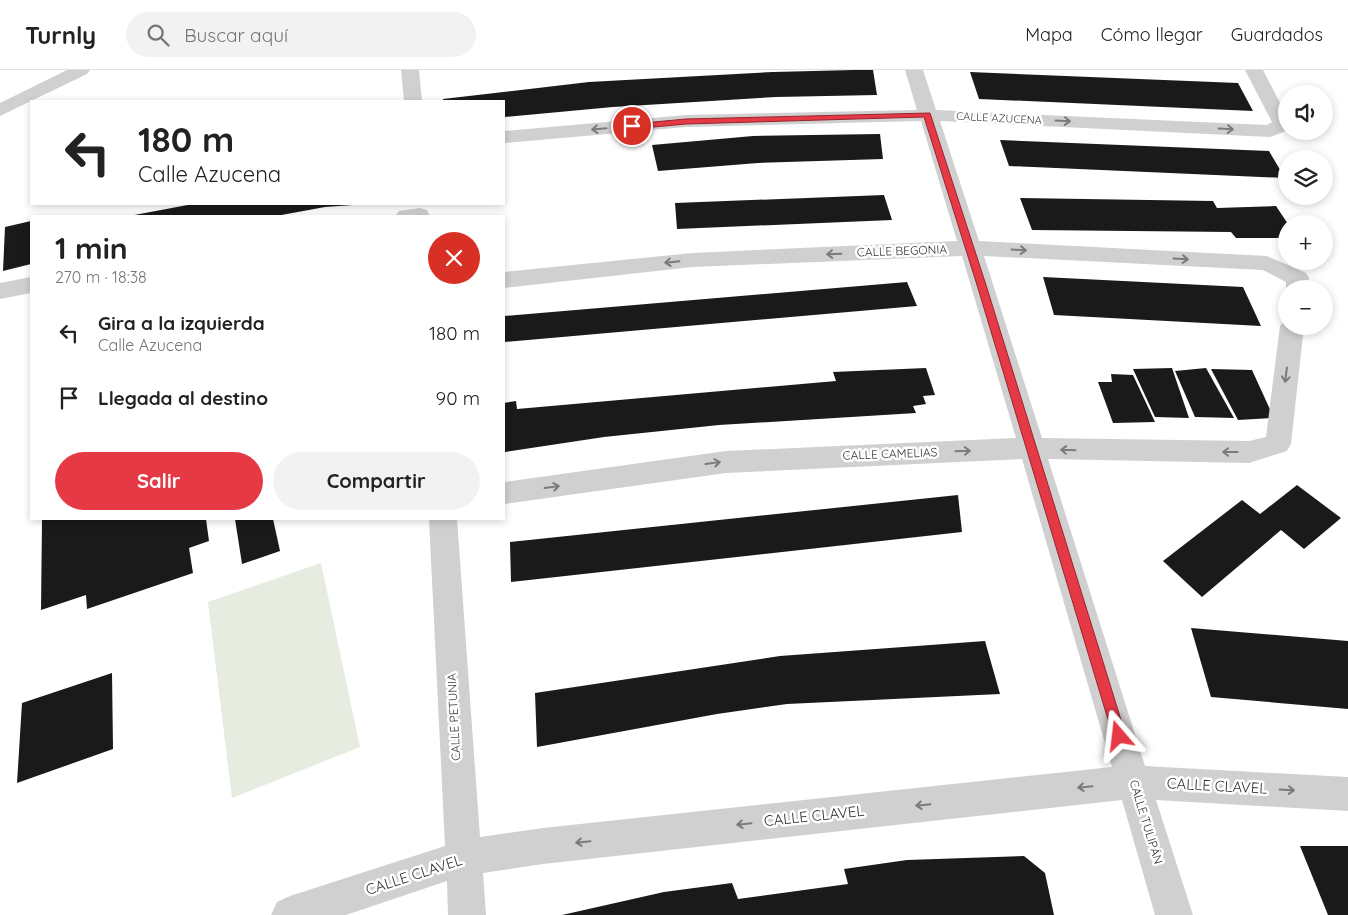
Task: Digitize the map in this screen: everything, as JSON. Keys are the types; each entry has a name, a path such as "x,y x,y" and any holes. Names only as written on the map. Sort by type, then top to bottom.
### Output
{"street":[{"path":"0,110 81,70"},
{"path":"410,70 412,100"},
{"name":"CALLE TULIPÁN","path":"914,70 1174,915"},
{"name":"CALLE AZUCENA","path":"505,138 686,121 927,115 1270,131 1279,127 1281,122 1254,70"},
{"name":"CALLE BEGONIA","path":"505,280 692,260 970,248 1267,263 1292,280"},
{"path":"0,291 30,285"},
{"name":"CALLE CAMELIAS","path":"505,493 726,462 1031,448 1100,451 1249,452 1278,444 1291,335"},
{"name":"CALLE PETUNIA","path":"443,520 467,915"},
{"name":"CALLE CLAVEL","path":"290,915 463,858 543,846 1133,782 1348,794"}],"shaded area":[{"path":"321,563 360,747 232,798 208,602"}],"building":[{"path":"873,70 877,95 776,97 613,107 505,117 505,100 443,100 589,82 773,72"},
{"path":"970,72 1238,83 1253,111 979,99"},
{"path":"880,134 883,159 758,163 658,171 652,145 753,136"},
{"path":"1000,140 1269,151 1278,166 1278,178 1009,166"},
{"path":"884,195 892,220 677,229 675,203"},
{"path":"1020,198 1213,201 1217,208 1276,206 1282,215 1278,215 1278,238 1236,238 1231,232 1032,230"},
{"path":"188,205 353,205 325,207 281,215 134,215"},
{"path":"30,221 30,264 3,271 5,227"},
{"path":"1043,277 1243,287 1261,326 1054,315"},
{"path":"907,282 917,306 505,342 505,316"},
{"path":"926,368 935,395 923,396 926,404 913,406 916,413 719,425 604,437 505,452 505,403 516,401 517,409 836,381 833,372"},
{"path":"1172,368 1189,418 1155,417 1133,369"},
{"path":"1206,368 1234,418 1195,417 1175,371"},
{"path":"1211,369 1252,370 1274,418 1238,420"},
{"path":"1111,374 1133,375 1155,422 1113,423 1098,382 1112,382"},
{"path":"1297,485 1341,518 1304,549 1281,530 1202,597 1163,561 1242,500 1260,514"},
{"path":"958,495 962,532 511,582 510,542"},
{"path":"42,520 206,520 209,541 189,548 193,573 87,609 86,595 41,610"},
{"path":"235,520 273,520 280,551 242,564"},
{"path":"1191,628 1348,641 1348,709 1211,697"},
{"path":"985,641 1000,694 787,704 717,714 537,747 535,693 780,656"},
{"path":"112,673 113,749 17,783 22,703"},
{"path":"1300,846 1348,846 1348,915 1328,915"},
{"path":"1024,856 1045,873 1054,915 562,915 664,892 732,883 738,899 848,884 844,869 907,860"}],"route":[{"path":"632,126 686,121 927,115 962,220 1119,736"}]}
